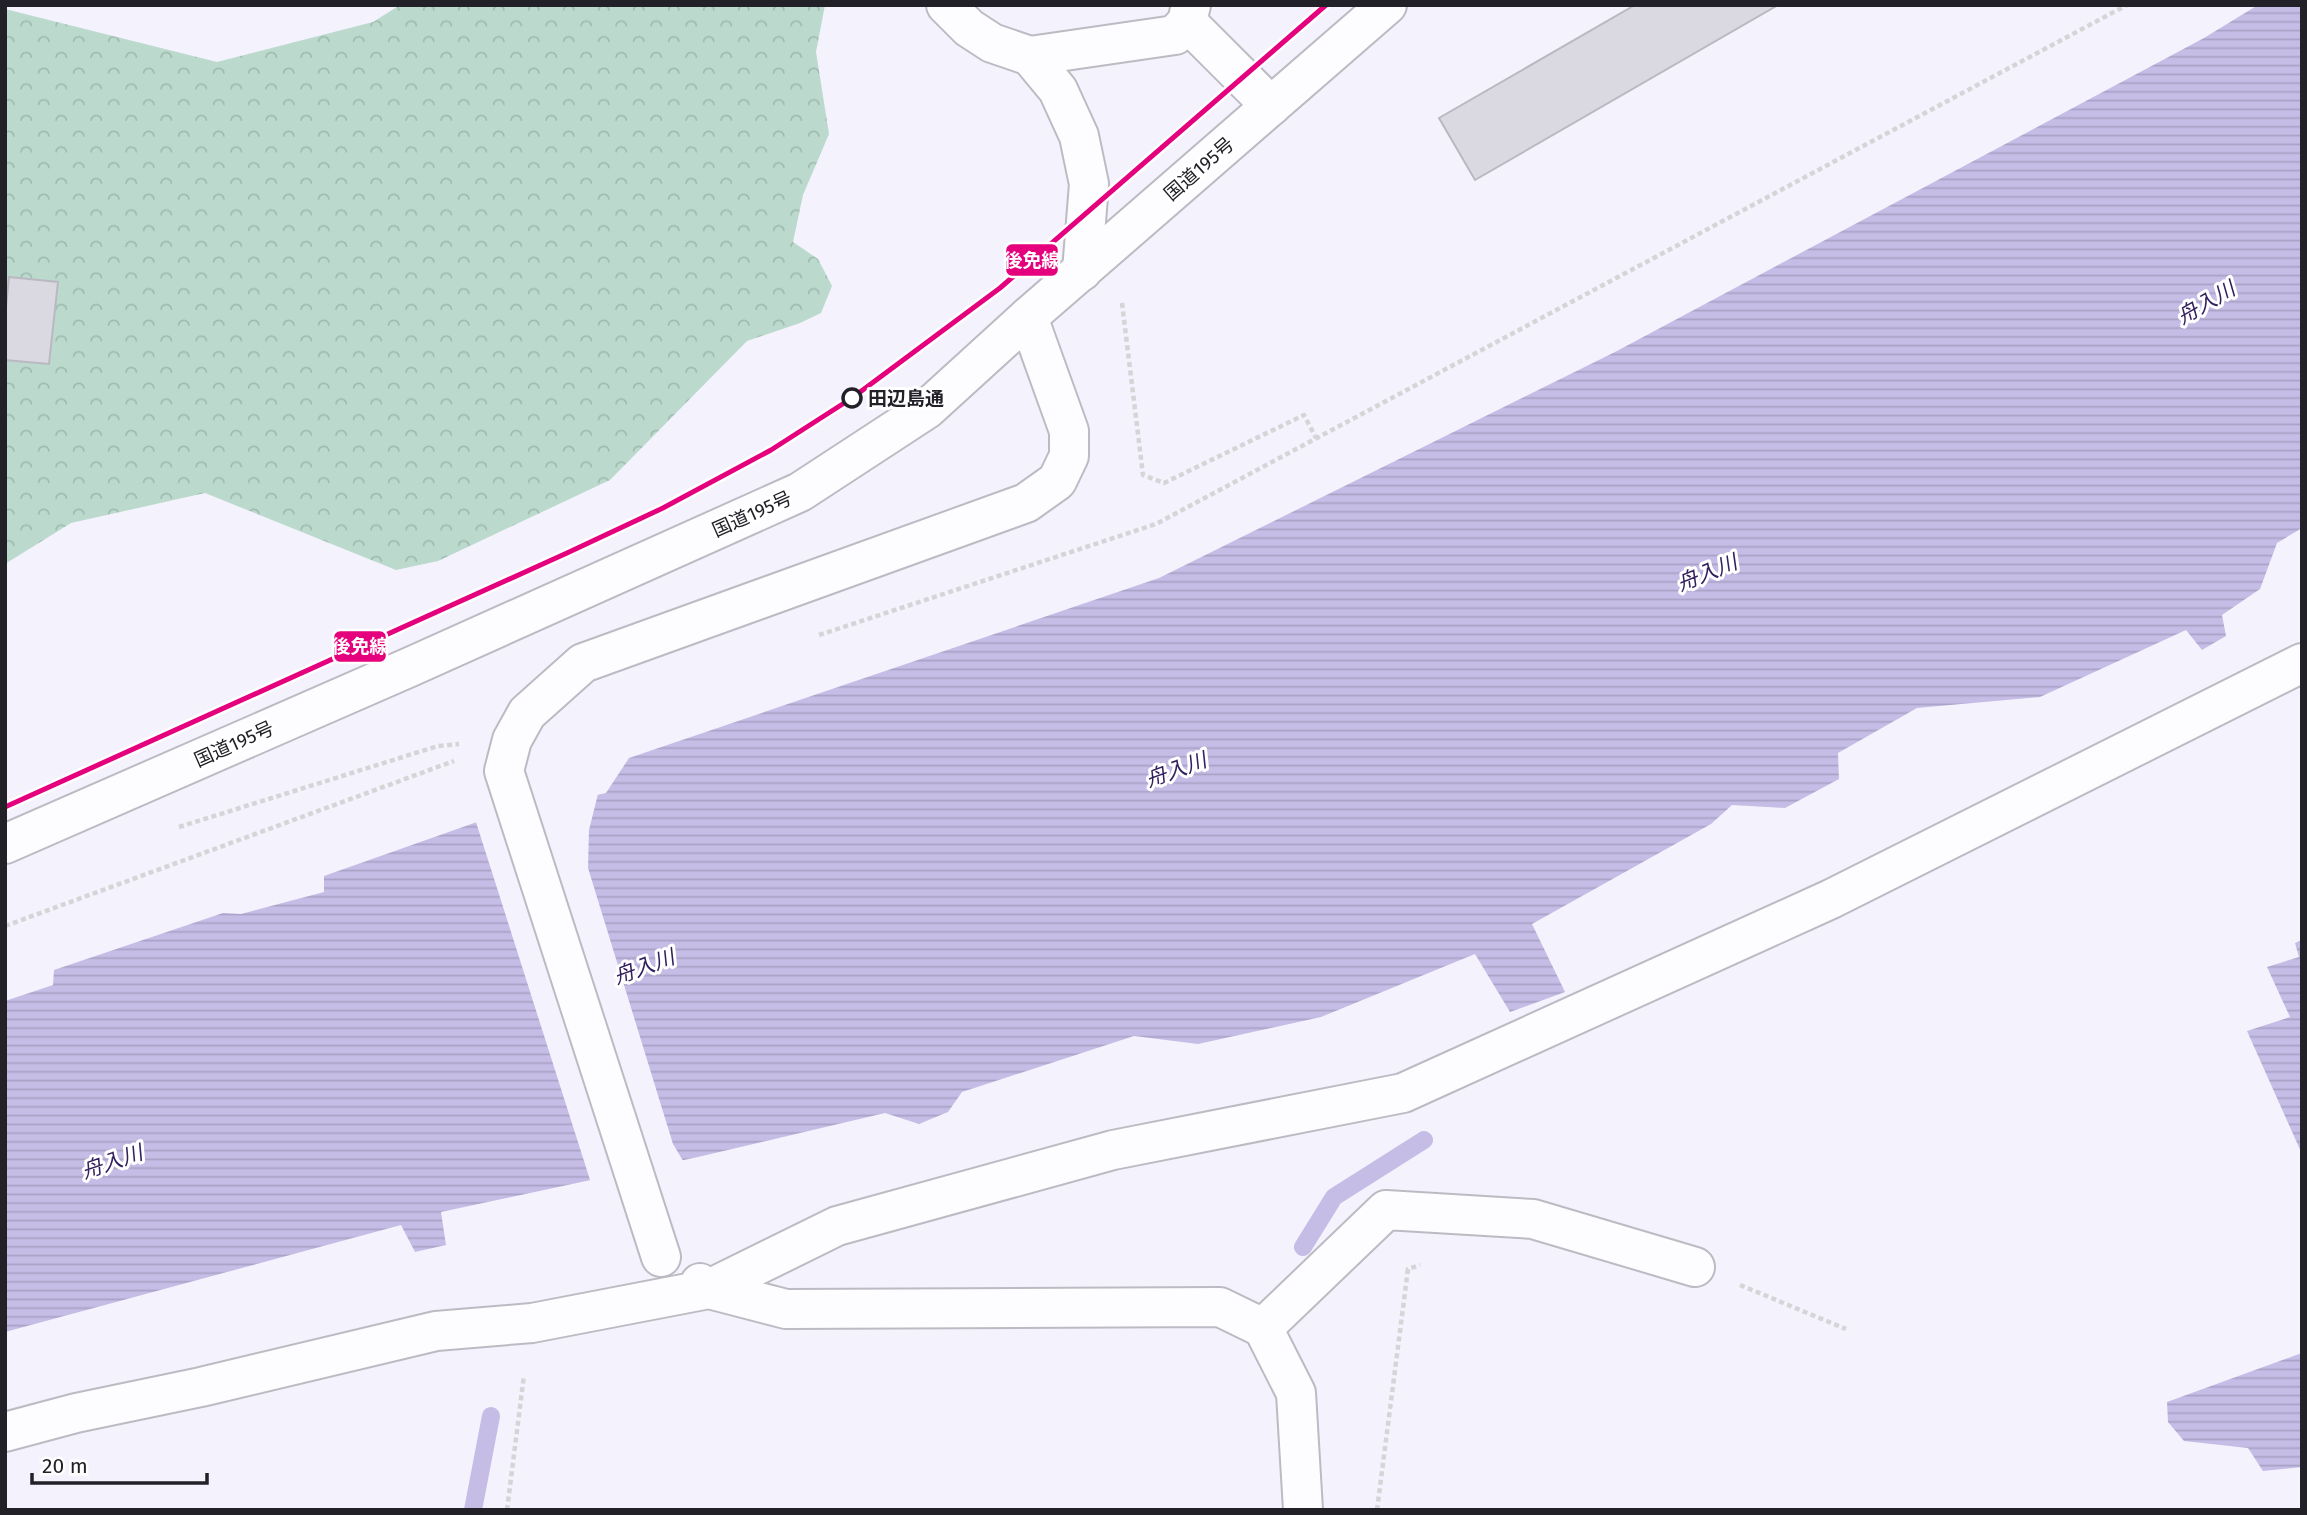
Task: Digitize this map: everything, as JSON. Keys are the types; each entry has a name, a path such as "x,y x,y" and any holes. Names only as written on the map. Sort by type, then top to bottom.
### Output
{"main road":[{"path":"946,5 969,28 992,43 1030,56 1175,35 1189,14 1271,106"},
{"name":"国道195号","path":"5,844 800,492 926,409 1387,5"},
{"path":"1030,56 1058,90 1079,136 1088,184 1082,271"},
{"path":"1028,317 1069,432 1069,456 1058,481 1026,503 583,663 527,713 508,755 661,1256 709,1289 786,1308 1220,1307 1263,1328 1296,1393 1303,1510"},
{"path":"5,1432 76,1413 201,1387 436,1331 532,1323 709,1289 837,1226 1112,1150 1403,1093 1830,899 2299,669"},
{"path":"1263,1328 1386,1210 1533,1219 1695,1267"}],"path":[{"path":"807,639 1157,524 2127,5"},
{"path":"1120,292 1143,475 1164,484 1304,415 1316,438"},
{"path":"176,827 438,746 508,755"},
{"path":"5,926 508,755"},
{"path":"1377,1510 1408,1269 1428,1263"},
{"path":"1695,1267 1846,1329"},
{"path":"506,1510 532,1323"}],"green space":[{"path":"400,5 825,5 816,52 829,134 803,195 793,242 818,259 832,286 821,313 747,341 610,480 438,561 396,570 205,493 71,523 5,564 5,9 217,62 373,22"}],"water":[{"name":"舟入川","path":"2258,5 2302,5 2302,528 2277,543 2260,589 2222,615 2226,636 2202,650 2186,630 2040,697 1917,708 1838,753 1839,779 1785,808 1732,805 1711,824 1532,924 1565,992 1510,1012 1475,954 1321,1017 1198,1044 1134,1036 962,1092 948,1112 919,1124 885,1113 698,1157 441,1212 446,1245 415,1252 401,1225 5,1332 5,1001 53,985 54,970 223,913 241,914 324,892 324,876 477,822 606,793 629,758 1159,578 1615,352 2204,38"},
{"path":"2302,940 2302,1154 2247,1031 2290,1017 2267,967 2299,957 2295,943"},
{"path":"2302,1353 2302,1467 2263,1471 2248,1448 2184,1441 2168,1422 2167,1402"}],"pier":[{"path":"599,790 589,830 588,868 673,1144 685,1164 591,1183 475,819"}],"building":[{"path":"1635,5 1778,5 1475,180 1439,118"},
{"path":"9,277 58,282 49,364 5,360"}],"waterway":[{"path":"1303,1247 1334,1197 1424,1140"},
{"path":"473,1510 491,1416"}],"transit line":[{"name":"後免線","path":"5,807 567,553 663,508 771,450 852,398 1000,288 1326,5"}],"place":[{"name":"田辺島通","path":"852,398"}]}
